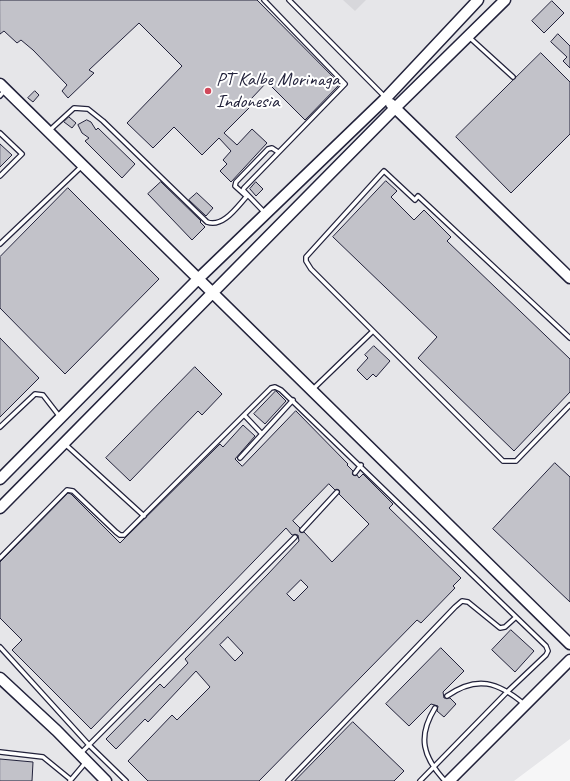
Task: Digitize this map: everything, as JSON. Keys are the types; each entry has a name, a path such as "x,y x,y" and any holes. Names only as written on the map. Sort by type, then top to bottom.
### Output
{"street":[{"path":"0,479 199,278 386,98 478,0"},
{"path":"0,508 395,108 506,0"},
{"path":"2,90 199,278 212,294 312,390 570,644"},
{"path":"386,98 570,278"},
{"path":"449,781 524,704 570,660"},
{"path":"0,678 106,781"}],"lane":[{"path":"247,196 243,190 244,188 345,84 264,0"},
{"path":"289,0 386,98"},
{"path":"469,37 513,77"},
{"path":"47,132 74,108 88,109 103,121 206,222 212,225 226,217 247,196"},
{"path":"0,133 22,154 0,176"},
{"path":"266,214 235,186 236,182 268,149 272,148 278,152"},
{"path":"0,244 82,166"},
{"path":"570,338 418,196 415,200 384,171 306,257 307,265 372,332 503,461 516,461 570,405"},
{"path":"312,390 372,332"},
{"path":"0,558 67,490 73,491 120,535 124,535 274,387 293,400 361,465 546,646 548,651 546,656 508,691 420,781"},
{"path":"0,428 34,394 43,395 61,418"},
{"path":"240,458 293,400"},
{"path":"245,416 262,434"},
{"path":"64,443 144,516"},
{"path":"355,473 361,465"},
{"path":"302,530 337,492"},
{"path":"0,752 43,757 70,780 89,745 295,537"},
{"path":"288,781 455,606 462,601 468,602 500,628 505,627 516,617"},
{"path":"0,648 89,745 126,781"},
{"path":"447,696 463,686 478,683 499,686 508,691 524,704"},
{"path":"434,708 429,718 425,737 428,758 433,768 445,781"}],"shaded area":[{"path":"0,0 570,0 570,739 514,781 0,781"},
{"path":"343,0 366,0 355,11"}],"building":[{"path":"0,0 257,0 340,84 305,120 267,82 251,99 254,103 224,133 237,145 252,129 267,143 231,182 220,171 227,164 223,160 231,151 219,138 202,155 174,127 153,148 127,123 182,66 139,23 89,70 94,73 68,98 62,91 67,85 33,50 21,40 17,43 4,31 0,34"},
{"path":"552,1 564,13 544,33 532,21"},
{"path":"558,34 570,46 570,68 563,61 567,57 551,42"},
{"path":"541,53 570,82 570,134 511,193 456,137"},
{"path":"35,91 39,95 33,102 28,98"},
{"path":"69,117 76,123 72,128 64,122"},
{"path":"87,120 91,122 96,130 98,128 135,164 122,178 85,141 89,138 82,133 78,125"},
{"path":"0,144 12,155 0,167"},
{"path":"386,181 397,191 391,197 414,220 424,210 451,237 447,241 570,359 570,392 514,451 418,358 437,337 333,237"},
{"path":"161,182 201,221 200,222 205,227 192,240 148,194"},
{"path":"256,182 263,189 256,196 250,189"},
{"path":"68,188 159,279 65,374 0,308 0,257"},
{"path":"197,193 213,208 206,216 189,200"},
{"path":"0,338 39,378 0,417"},
{"path":"374,346 390,361 376,377 373,374 367,380 357,370 368,358 365,355"},
{"path":"195,367 222,394 202,415 198,411 130,481 106,458"},
{"path":"276,391 286,401 265,424 254,414"},
{"path":"296,411 348,464 347,465 353,471 353,475 357,475 359,478 363,474 393,504 389,508 461,578 453,586 455,588 421,623 417,620 259,781 148,781 128,761 172,715 177,720 210,687 196,671 148,722 145,719 116,749 106,739 160,684 164,688 188,663 185,659 299,541 298,535 292,535 286,528 91,729 12,650 22,640 0,618 0,562 68,493 71,494 120,543 220,444 223,447 243,425 255,436 235,459 242,466","holes":["329,484 335,490 339,490 339,494 369,524 332,562 304,532 300,532 300,528 293,521","301,580 308,587 294,601 287,594","228,637 243,653 235,661 220,645"]},
{"path":"555,463 570,477 570,602 493,529"},
{"path":"511,630 534,651 515,672 492,650"},
{"path":"441,648 464,671 443,692 444,698 450,698 456,704 444,717 437,711 438,706 431,704 409,726 386,704"},
{"path":"353,722 404,771 394,781 295,781"},
{"path":"0,759 33,762 32,781 0,781"}],"place":[{"name":"PT Kalbe Morinaga Indonesia","path":"208,91"}]}
